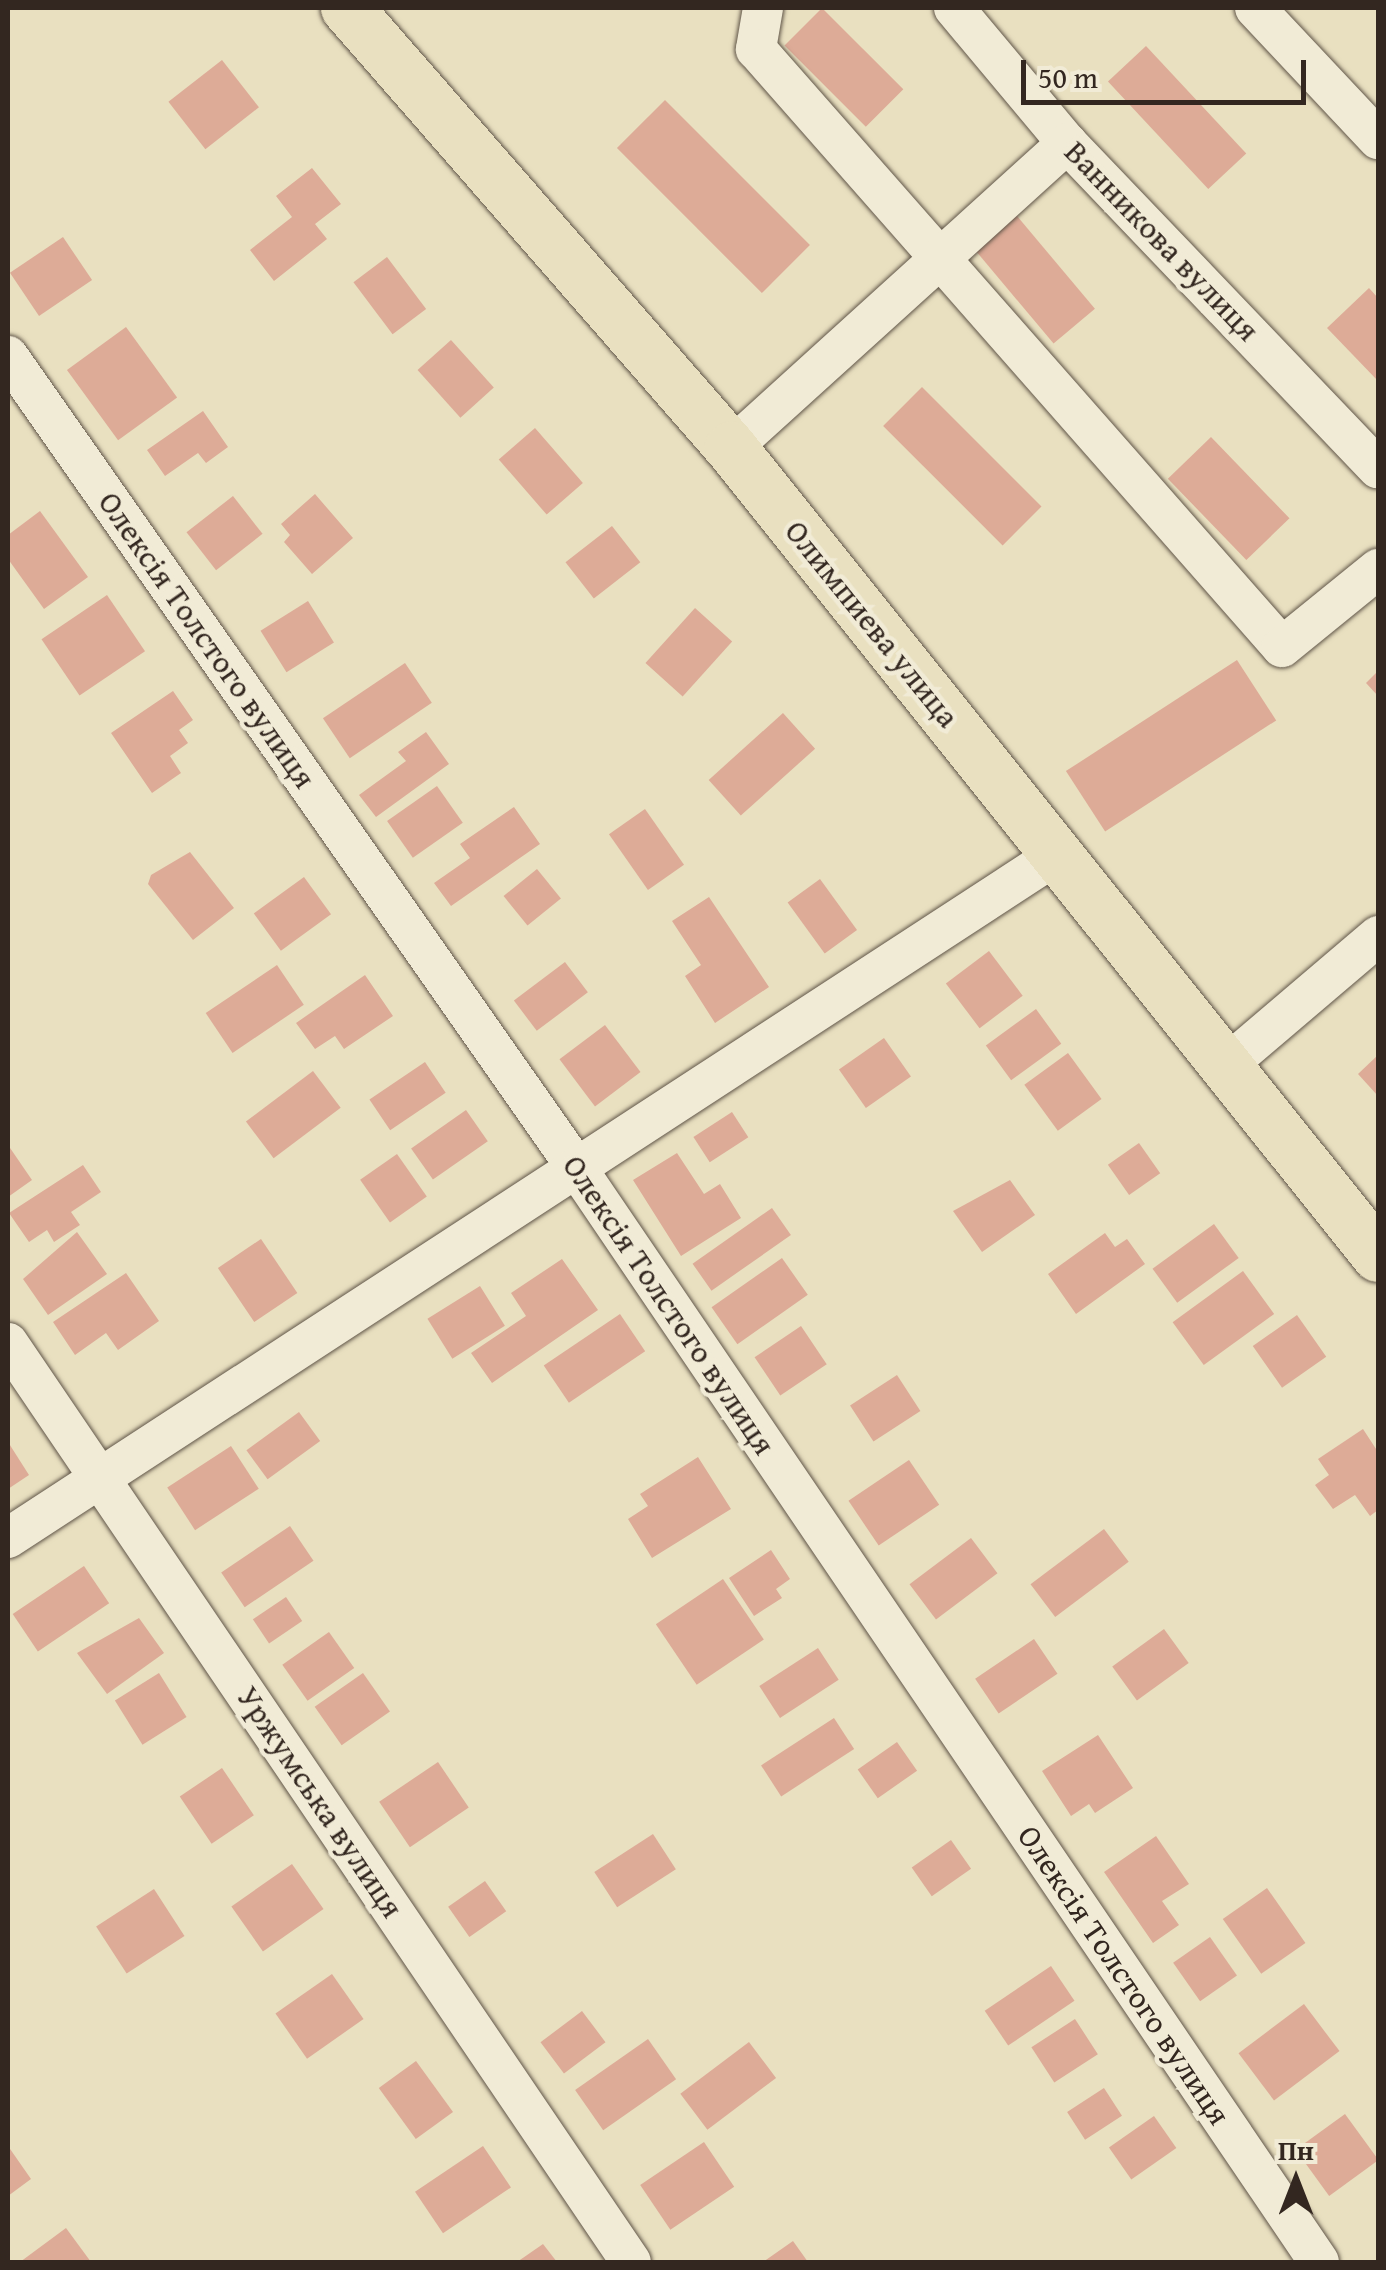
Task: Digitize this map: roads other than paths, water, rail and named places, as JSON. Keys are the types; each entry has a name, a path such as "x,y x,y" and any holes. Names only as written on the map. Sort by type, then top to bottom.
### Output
{"main road":[{"name":"Олимпиева улица","path":"346,8 731,448 1229,1063 1378,1256"}],"street":[{"path":"762,8 756,49 1282,647 1378,570"},
{"name":"Ванникова вулиця","path":"954,8 1067,142 1378,468"},
{"path":"1254,8 1378,139"},
{"path":"731,448 1067,142"},
{"name":"Олексія Толстого вулиця","path":"8,356 576,1166 1318,2262"},
{"path":"8,1538 98,1474 1058,854"},
{"path":"1229,1063 1378,936"},
{"name":"Уржумська вулиця","path":"8,1343 632,2262"}]}
